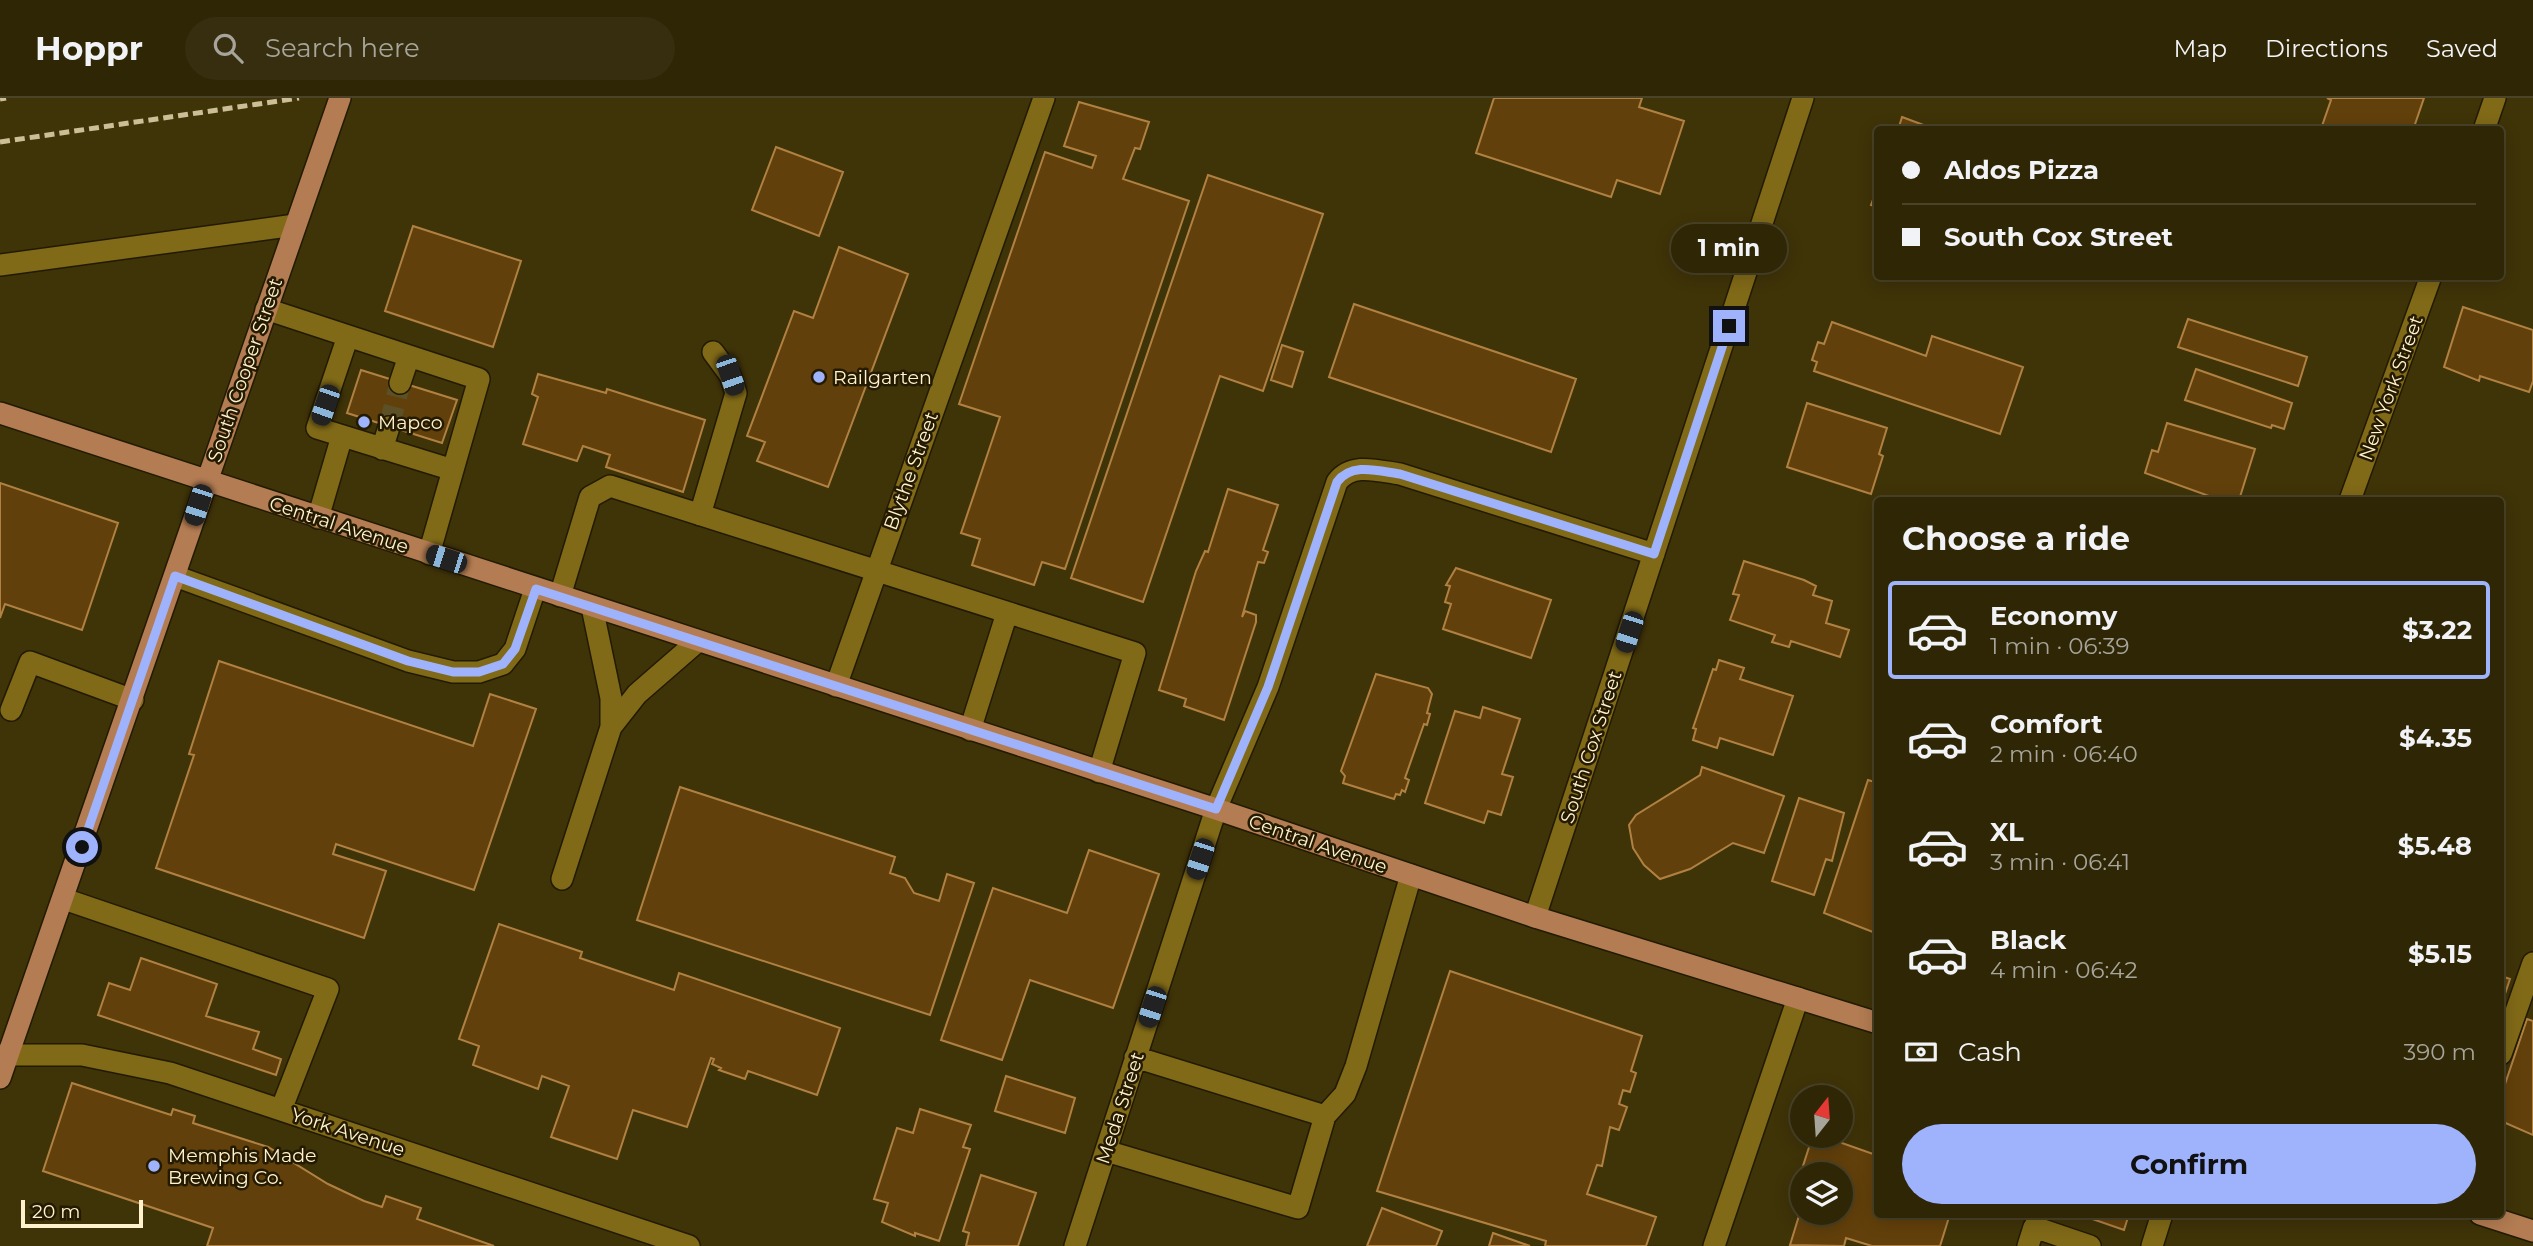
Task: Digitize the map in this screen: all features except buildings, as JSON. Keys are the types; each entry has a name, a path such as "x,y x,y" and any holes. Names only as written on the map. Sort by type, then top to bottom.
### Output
{"main road":[{"name":"South Cooper Street","path":"0,1078 4,1055 64,899 340,98"},
{"name":"Central Avenue","path":"0,413 1216,809 1535,918 1874,1022"},
{"path":"2492,1218 2533,1231"}],"street":[{"name":"Blythe Street","path":"836,686 1044,98"},
{"name":"South Cox Street","path":"1535,918 1803,98"},
{"path":"2485,126 2495,98"},
{"path":"0,265 295,225"},
{"name":"New York Street","path":"2351,497 2430,280"},
{"path":"266,309 479,379 429,554"},
{"path":"348,336 317,428 453,470"},
{"path":"700,515 736,393 730,375 713,352"},
{"path":"400,383 409,356"},
{"path":"382,449 389,426"},
{"path":"318,518 342,436"},
{"name":"Meda Street","path":"1075,1246 1216,809 1268,687 1337,482 1350,470 1400,474 1654,554"},
{"path":"560,596 590,497 610,486 1135,653 1099,772"},
{"path":"175,576 408,661 453,672 479,672 503,664 515,649 536,589"},
{"path":"562,879 611,727 611,698 592,607"},
{"path":"970,730 1007,612"},
{"path":"611,727 637,694 698,641"},
{"path":"11,710 30,662 133,700"},
{"path":"1106,1151 1298,1208 1325,1116 1345,1094 1356,1066 1411,875"},
{"path":"64,899 328,989 281,1110"},
{"path":"2504,1045 2533,963"},
{"path":"1714,1246 1798,998"},
{"name":"York Avenue","path":"4,1055 82,1055 124,1061 170,1073 689,1246"},
{"path":"1135,1057 1325,1116"},
{"path":"2152,1246 2161,1218"},
{"path":"2028,1246 2034,1227 2090,1246"}],"tunnel":[{"path":"389,427 400,383"}],"railway":[{"path":"0,99 6,98"},
{"path":"0,142 299,98"}],"place":[{"name":"Railgarten","path":"819,377"},
{"name":"Mapco","path":"364,422"},
{"name":"Memphis Made Brewing Co.","path":"154,1166"}],"route":[{"path":"82,847 175,576 408,661 453,672 479,672 503,664 515,649 536,589 1216,809 1268,687 1337,482 1342,475 1350,470 1362,469 1400,474 1654,554 1729,326"}]}
